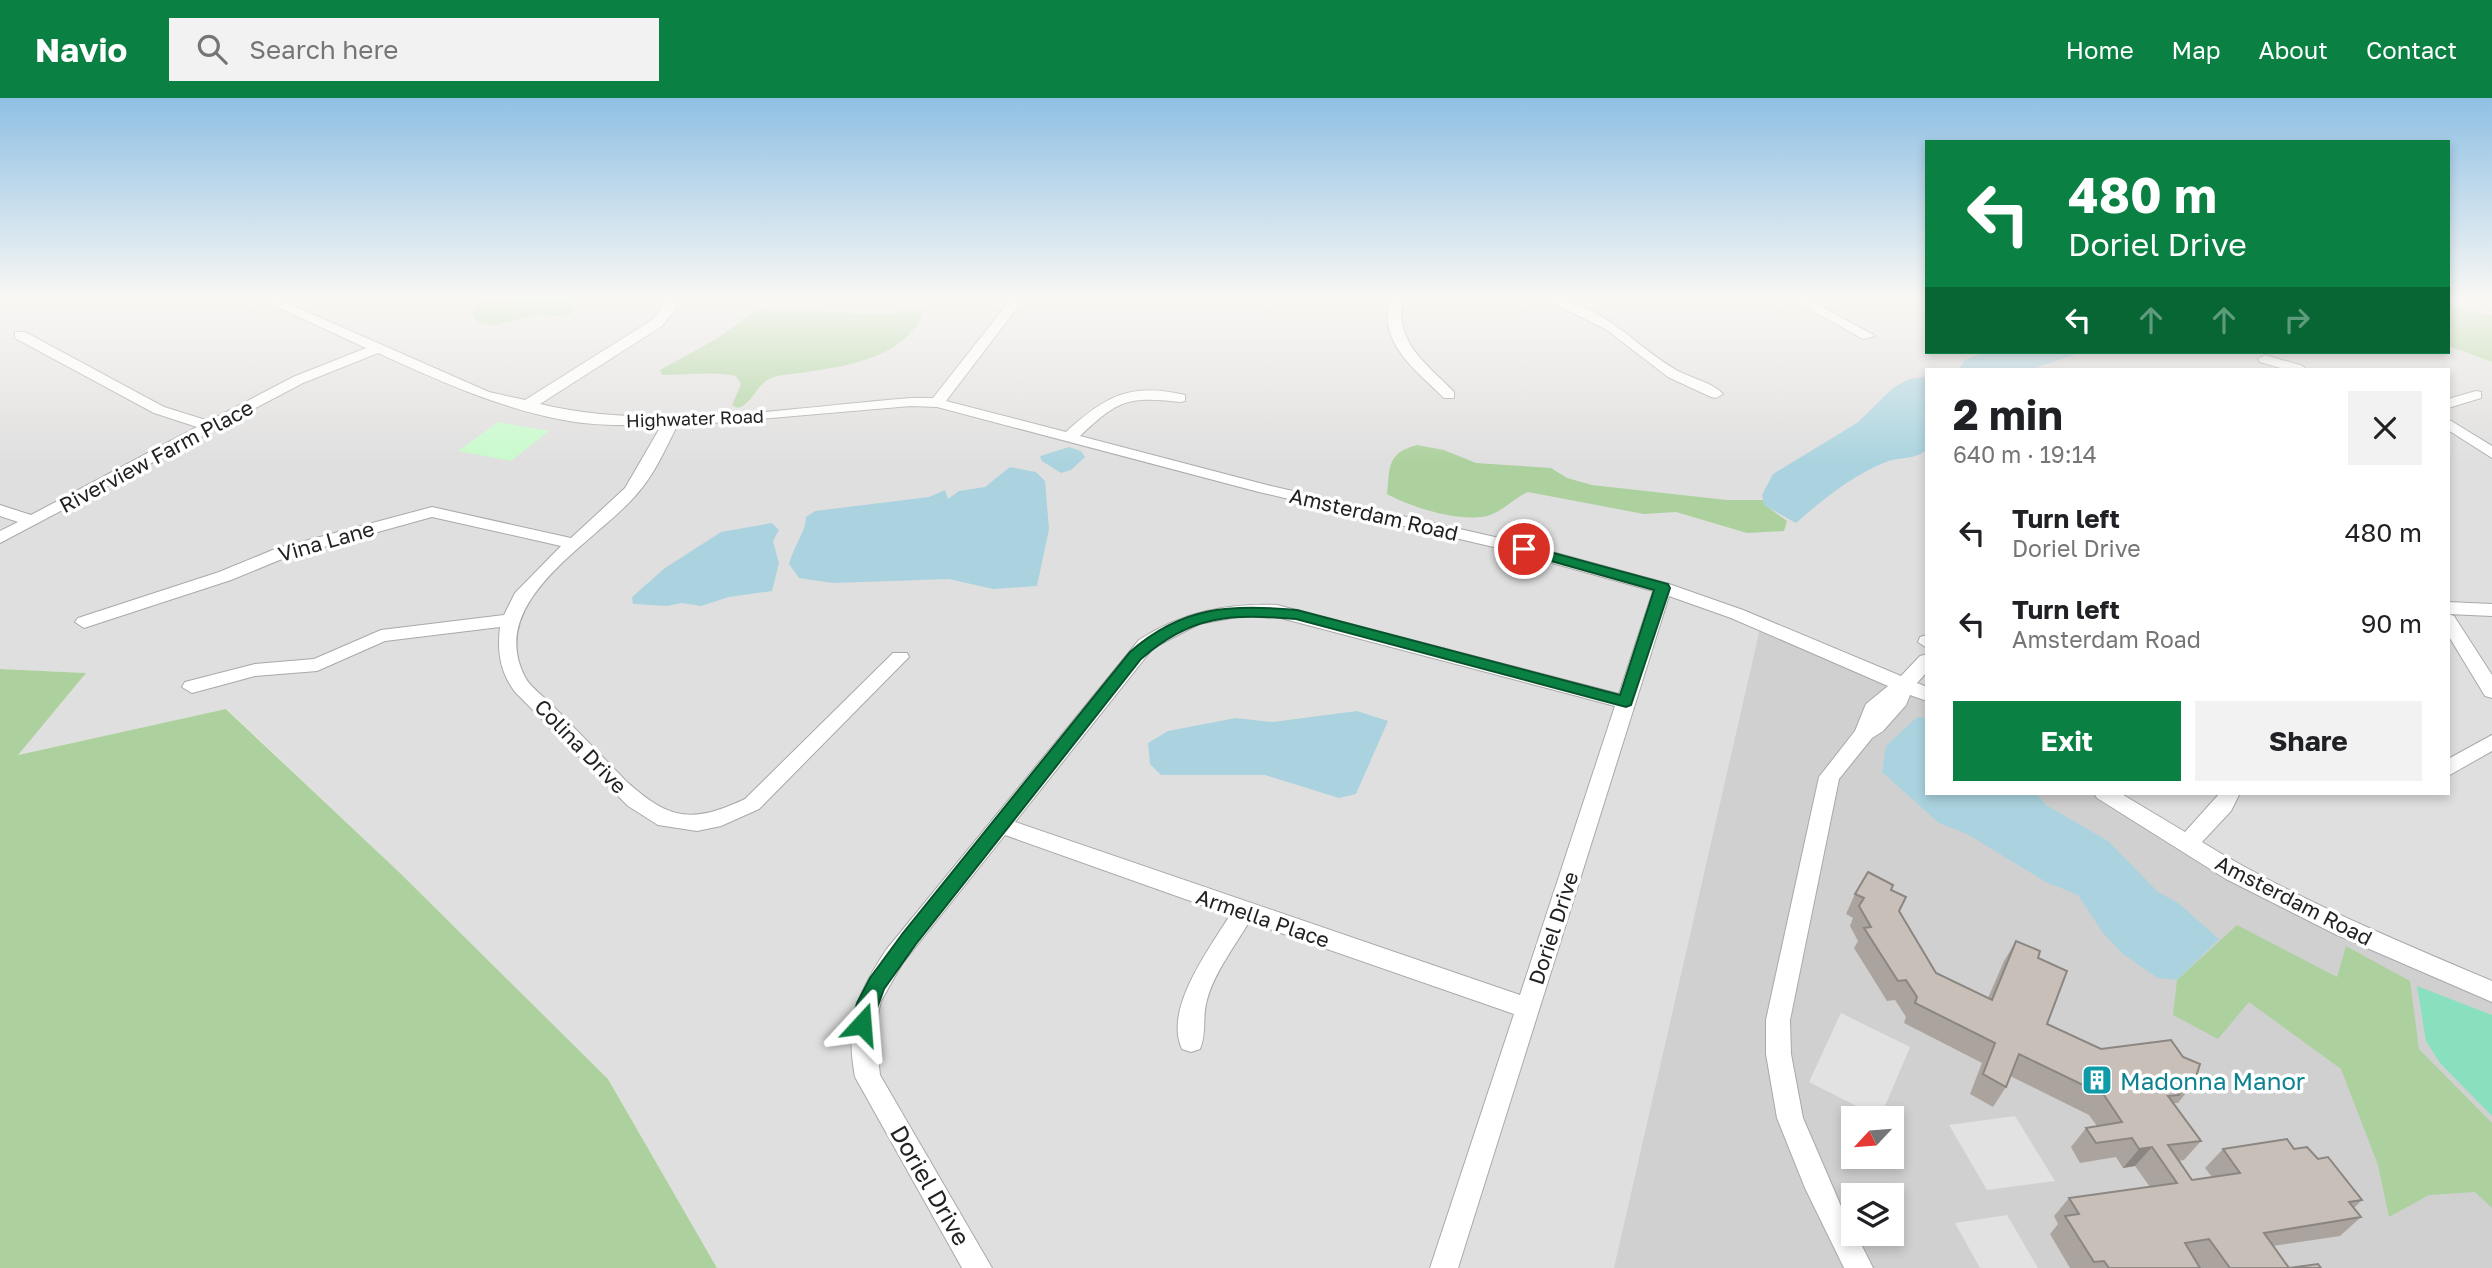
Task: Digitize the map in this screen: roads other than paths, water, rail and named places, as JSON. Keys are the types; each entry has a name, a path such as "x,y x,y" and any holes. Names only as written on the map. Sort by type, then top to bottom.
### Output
{"street":[{"path":"54,354 159,410 211,427"},
{"name":"Riverview Farm Place","path":"0,538 312,374 357,354"},
{"name":"Highwater Road","path":"388,354 484,394 525,407 605,421 671,422 911,402 937,403"},
{"path":"525,407 609,354"},
{"path":"937,403 975,354"},
{"path":"1411,354 1449,395"},
{"path":"1647,354 1673,374 1716,394"},
{"path":"2264,360 2294,368"},
{"path":"1068,438 1108,401 1120,396 1136,393 1180,398"},
{"path":"2450,403 2476,395"},
{"name":"Amsterdam Road","path":"937,403 1278,492 1502,544 1662,588 1737,614 1925,694"},
{"name":"Colina Drive","path":"671,422 632,491 529,587 510,620 506,643 508,658 517,680 633,800 667,822 704,822 752,804 900,657"},
{"path":"2450,424 2492,453"},
{"path":"0,510 32,521"},
{"name":"Vina Lane","path":"84,622 225,576 281,553 432,512 575,544"},
{"name":"Doriel Drive","path":"1444,1268 1662,588"},
{"path":"2450,608 2492,610"},
{"name":"Doriel Drive","path":"978,1268 868,1077 861,1044 867,1003 894,957 1146,645 1182,623 1222,612 1260,610 1297,614 1626,702"},
{"path":"192,687 255,670 317,664 381,636 510,620"},
{"path":"2450,623 2492,691"},
{"path":"1859,1268 1793,1131 1776,1043 1778,1020 1829,777 1865,733 1876,726 1899,700 1903,684 1925,662"},
{"path":"2450,768 2492,742"},
{"name":"Amsterdam Road","path":"2107,795 2287,900 2492,992"},
{"path":"2187,844 2224,805 2229,795"},
{"name":"Armella Place","path":"1000,825 1527,1008"},
{"path":"1191,1041 1200,986 1244,911"}],"water":[{"path":"1980,354 2076,354 2035,368 1960,368 1965,360"},
{"path":"1925,377 1925,451 1913,457 1886,462 1862,474 1827,497 1796,523 1764,505 1762,495 1773,474 1857,423 1893,388 1909,379"},
{"path":"1069,447 1081,451 1085,457 1071,470 1061,473 1042,461 1040,456"},
{"path":"1010,467 1036,472 1045,481 1049,529 1037,586 993,589 949,579 833,583 799,578 789,564 806,517 815,511 929,497 945,490 948,499 959,491 985,487"},
{"path":"772,523 779,530 773,541 779,563 772,591 729,597 701,606 681,603 668,606 633,604 632,597 665,568 721,532"},
{"path":"1357,711 1388,721 1356,794 1339,798 1265,775 1161,775 1150,764 1148,743 1168,731 1236,718 1273,722"},
{"path":"1917,717 1925,718 1925,795 2038,795 2046,805 2108,841 2158,892 2178,903 2219,939 2177,980 2158,978 2123,954 2103,933 2078,895 2046,882 1967,834 1939,823 1882,772 1886,746"}],"place":[{"name":"Madonna Manor","path":"2097,1080"}]}
